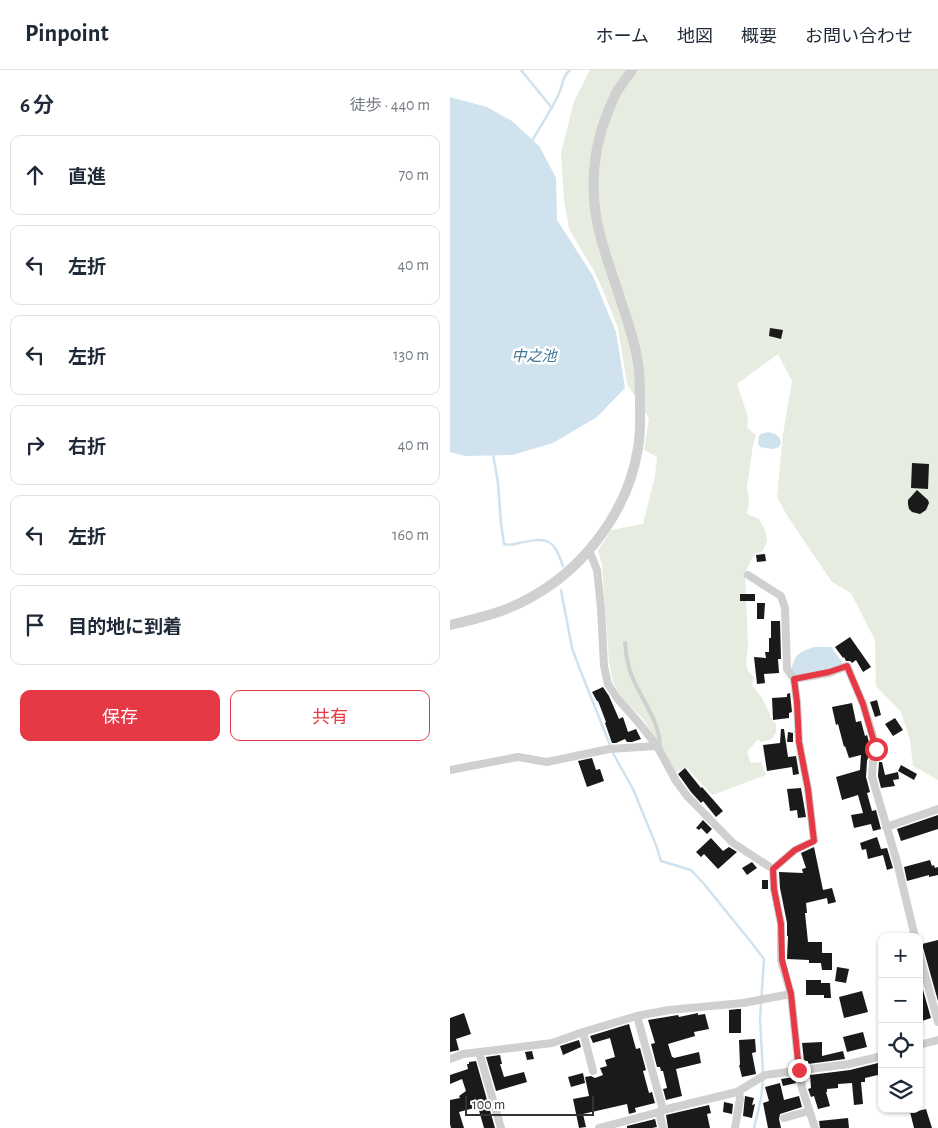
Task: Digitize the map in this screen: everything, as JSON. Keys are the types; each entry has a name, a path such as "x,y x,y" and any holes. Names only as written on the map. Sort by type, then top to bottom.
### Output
{"street":[{"path":"450,625 484,617 511,607 553,584 589,550 606,529 617,509 634,469 640,430 640,377 637,356 598,225 592,185 597,142 616,93 632,70"},
{"path":"589,550 597,570 604,666 608,684 658,749 687,796 733,842 773,869"},
{"path":"748,575 780,596 784,608 787,670 794,679 799,742 808,789 814,841 795,850 773,869"},
{"path":"794,679 822,674 847,666 863,704 876,749 872,762 872,777 897,862 914,933"},
{"path":"450,770 518,757 547,762 597,750 658,749"},
{"path":"886,827 938,809"},
{"path":"773,869 774,889 781,924 782,960 791,994 799,1070 802,1088 815,1128"},
{"path":"923,967 938,1022"},
{"path":"450,1059 463,1054 552,1043 637,1016 669,1010 743,1003 791,994"},
{"path":"637,1016 661,1111 663,1128"},
{"path":"583,1032 593,1071"},
{"path":"923,1044 938,1040"},
{"path":"479,1052 501,1128"},
{"path":"599,1128 739,1091 762,1076 849,1064 878,1057"},
{"path":"735,1128 740,1099 739,1091"},
{"path":"784,1118 809,1111"}],"lane":[{"path":"624,643 628,668 656,726 660,740 658,749"}],"shaded area":[{"path":"590,70 938,70 938,780 913,766 910,740 901,712 876,686 875,640 851,593 832,582 788,517 777,497 783,434 792,381 778,354 737,384 748,417 747,428 756,435 747,487 749,501 747,514 759,519 766,532 767,541 763,551 755,554 752,558 745,573 748,646 746,664 748,671 754,677 752,686 761,697 776,724 776,732 772,739 761,742 758,739 747,752 751,763 761,762 766,775 712,795 686,767 675,773 643,719 622,698 613,682 609,663 602,564 598,551 611,530 643,524 655,476 657,457 644,450 649,418 627,384 618,328 593,269 569,229 564,199 561,153 574,101"}],"water":[{"name":"中之池","path":"450,97 487,107 512,121 540,147 556,178 557,220 593,276 616,332 625,388 597,417 553,443 512,455 465,456 450,452"},
{"path":"768,432 778,437 781,443 779,447 772,449 760,447 758,443 759,436"},
{"path":"814,647 831,647 843,663 842,667 794,675 791,670 796,657 801,652"}],"building":[{"path":"770,328 783,330 781,339 769,336"},
{"path":"912,463 929,464 928,489 911,488"},
{"path":"917,490 929,503 926,510 920,514 912,512 908,504 908,500"},
{"path":"765,554 766,561 757,562 756,555"},
{"path":"740,594 755,594 755,601 740,601"},
{"path":"757,603 765,603 764,619 757,619"},
{"path":"771,621 780,621 781,659 778,659 779,673 764,674 765,683 757,684 754,657 766,658 765,652 769,652"},
{"path":"850,637 871,667 863,672 856,660 852,663 846,661 835,647"},
{"path":"603,687 619,719 623,717 628,732 636,729 641,739 627,742 625,739 612,743 598,701 592,692"},
{"path":"790,693 792,712 789,713 789,718 773,720 772,698 787,697 787,694"},
{"path":"877,700 881,715 875,717 870,702"},
{"path":"852,703 856,722 861,721 871,749 867,761 866,777 870,792 867,793 872,811 876,810 881,829 873,831 871,824 854,828 851,815 863,813 858,795 842,800 836,777 860,770 861,755 849,758 838,724 836,725 832,707"},
{"path":"895,718 903,730 893,736 885,724"},
{"path":"781,729 784,729 788,757 796,756 799,774 793,775 792,767 767,771 763,745 780,743"},
{"path":"788,732 793,733 793,742 787,742"},
{"path":"592,758 596,770 600,769 604,781 587,787 578,761"},
{"path":"879,762 882,762 885,775 898,772 899,779 893,780 895,786 881,788 878,776"},
{"path":"901,765 917,774 914,780 898,771"},
{"path":"685,768 723,811 716,817 703,801 701,803 691,792 678,774"},
{"path":"801,788 806,817 798,818 797,810 790,811 787,789"},
{"path":"938,815 938,829 901,841 897,829"},
{"path":"703,820 712,829 707,834 701,828 699,830 696,828"},
{"path":"877,837 881,849 887,848 893,868 887,870 883,855 868,859 866,849 862,850 860,843"},
{"path":"711,838 723,851 729,847 737,852 718,869 704,854 701,857 696,852"},
{"path":"814,847 823,890 832,888 836,902 828,904 827,898 806,903 807,913 805,913 808,942 822,942 822,953 832,953 832,970 822,970 821,963 809,963 809,960 787,959 787,923 779,872 803,873 802,869 806,868 801,853"},
{"path":"930,860 932,866 938,867 938,875 929,877 929,875 907,881 904,867"},
{"path":"752,862 757,868 747,875 742,868"},
{"path":"762,880 768,880 768,889 762,889"},
{"path":"938,940 938,1001 923,948 923,944"},
{"path":"837,967 849,969 846,983 835,981"},
{"path":"806,980 821,980 821,983 830,983 831,998 824,998 824,995 806,995"},
{"path":"923,990 931,1018 923,1021"},
{"path":"862,991 868,1012 844,1018 839,997"},
{"path":"741,1009 741,1033 729,1033 729,1010"},
{"path":"464,1013 471,1034 456,1039 459,1050 450,1052 450,1018"},
{"path":"698,1013 698,1015 705,1014 709,1029 694,1032 695,1036 668,1044 672,1057 699,1052 701,1063 676,1069 682,1096 666,1100 663,1089 667,1088 663,1071 661,1071 660,1067 657,1067 651,1044 655,1043 648,1020"},
{"path":"629,1024 636,1049 640,1048 646,1070 643,1071 649,1093 652,1092 655,1103 635,1108 636,1112 629,1114 627,1104 583,1114 586,1127 579,1128 573,1099 589,1096 585,1077 591,1076 595,1078 603,1075 600,1068 607,1066 605,1060 615,1057 610,1038 593,1043 590,1036"},
{"path":"863,1032 867,1047 847,1052 843,1037"},
{"path":"755,1039 756,1052 752,1053 756,1074 742,1077 739,1065 739,1040"},
{"path":"579,1040 581,1047 563,1055 560,1046"},
{"path":"822,1042 822,1056 843,1051 845,1059 808,1064 808,1061 804,1061 802,1043"},
{"path":"532,1051 534,1059 527,1060 525,1052"},
{"path":"500,1055 502,1064 500,1064 504,1077 524,1072 527,1082 496,1091 486,1057"},
{"path":"476,1061 495,1128 484,1128 478,1107 459,1112 464,1128 451,1128 450,1100 460,1098 459,1096 466,1091 462,1079 450,1084 450,1075 468,1069 467,1064 469,1062"},
{"path":"878,1063 878,1075 865,1078 865,1082 861,1082 863,1104 854,1105 852,1083 838,1084 838,1088 827,1089 826,1092 830,1106 818,1109 814,1096 811,1097 808,1089 811,1088 810,1075 850,1070"},
{"path":"583,1073 585,1083 571,1087 568,1077"},
{"path":"794,1077 796,1083 783,1086 781,1079"},
{"path":"780,1083 784,1100 799,1096 802,1107 780,1114 781,1128 768,1128 763,1103 769,1101 765,1087"},
{"path":"745,1096 754,1098 752,1105 755,1104 752,1118 743,1116"},
{"path":"724,1102 733,1104 732,1114 723,1112"},
{"path":"709,1105 711,1113 707,1114 710,1128 668,1128 666,1115"},
{"path":"926,1109 932,1128 914,1128 910,1113 923,1113 923,1110"},
{"path":"848,1118 849,1128 820,1128 819,1121"},
{"path":"655,1119 657,1127 627,1128 627,1126"}],"waterway":[{"path":"521,70 552,108"},
{"path":"531,143 570,70"},
{"path":"493,454 504,544 512,545 543,540 552,545 556,550 563,566"},
{"path":"561,590 572,648 579,667 614,755 633,789 661,861 691,870 764,959 760,1019 763,1073"},
{"path":"754,1128 761,1099 763,1079"}],"route":[{"path":"799,1070 791,994 782,960 781,924 774,889 773,869 795,850 814,841 808,789 799,742 794,679 809,677 847,666 863,704 876,749"}]}
